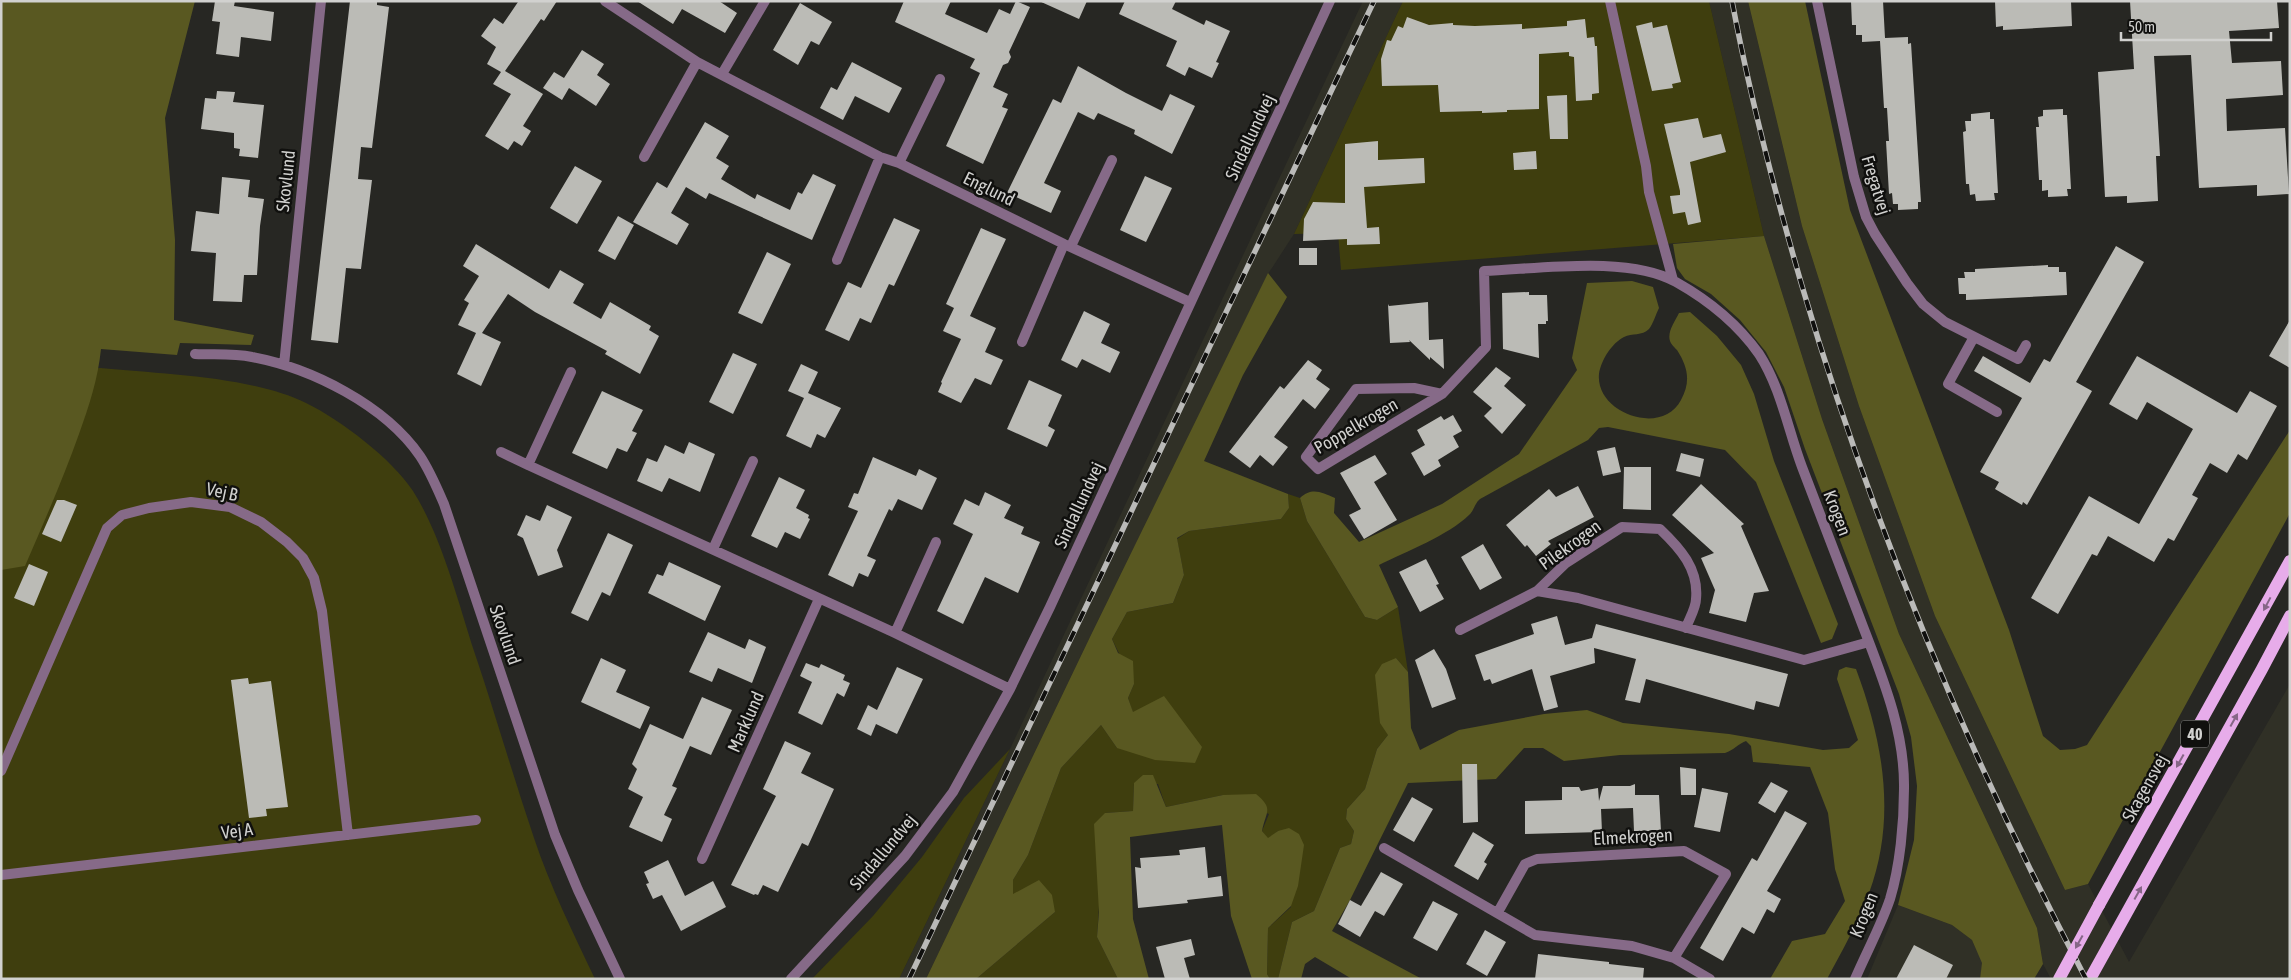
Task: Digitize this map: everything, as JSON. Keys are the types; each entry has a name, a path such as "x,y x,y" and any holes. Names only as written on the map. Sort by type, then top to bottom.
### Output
{"main road":[{"name":"Skagensvej","path":"2059,979 2290,561"},
{"name":"40","path":"2090,979 2290,616"}],"street":[{"name":"Skovlund","path":"284,365 321,1"},
{"name":"Englund","path":"605,1 697,62 880,156 899,163 1190,302"},
{"path":"722,74 765,1"},
{"name":"Sindallundvej","path":"791,979 905,856 953,792 1010,689 1050,607 1330,1"},
{"path":"1610,1 1646,166 1648,192 1673,280"},
{"name":"Fregatvej","path":"1816,1 1854,177 1866,217 1907,284 1923,304 1945,322 2018,359 2026,345"},
{"path":"644,158 697,62"},
{"path":"899,163 940,79"},
{"path":"837,260 880,156"},
{"path":"1022,342 1068,245 1112,160"},
{"name":"Krogen","path":"1484,271 1608,265 1645,271 1673,280 1707,301 1735,325 1759,355 1777,390 1796,451 1889,696 1900,739 1904,787 1902,837 1890,899 1855,979"},
{"name":"Poppelkrogen","path":"1442,394 1414,388 1356,389 1306,457 1318,469 1442,394 1486,347 1484,271"},
{"path":"1974,337 1948,384 1997,412"},
{"name":"Skovlund","path":"195,354 238,355 284,365 322,379 390,423 420,455 431,474 444,504 555,835 620,979"},
{"path":"528,465 571,372"},
{"path":"500,452 819,600 895,633 1010,689"},
{"path":"713,550 753,461"},
{"name":"Vej B","path":"1,771 107,528 122,515 149,508 191,502 230,507 260,522 287,542 303,558 314,578 322,611 348,835"},
{"name":"Pilekrogen","path":"1460,630 1537,591 1566,563 1622,527 1660,529 1677,545 1692,568 1696,599 1686,628"},
{"path":"895,633 936,542"},
{"name":"Pilekrogen","path":"1537,591 1578,598 1804,660 1869,642"},
{"name":"Marklund","path":"702,859 819,600"},
{"name":"Vej A","path":"1,875 476,820"},
{"path":"1384,848 1535,935 1632,946 1674,958 1710,979"},
{"name":"Elmekrogen","path":"1498,912 1525,864 1537,859 1684,851 1726,874 1674,958"}],"shaded area":[{"path":"1,1 195,1 165,118 175,240 174,320 254,335 251,345 180,343 177,355 101,349 90,403 83,424 25,566 1,570"},
{"path":"1363,1 1403,1 1294,234 1268,274 1090,637 926,979 899,979 1010,749"},
{"path":"1403,1 1709,1 1764,236 1341,270 1338,233 1294,234"},
{"path":"1709,1 1748,1 1802,226 1859,406 1935,616 2065,890 2088,884 2129,962 2290,684 2290,979 2051,979 2043,964 2037,928 1899,634 1822,419 1764,236"},
{"path":"1748,1 1805,1 1850,210 2009,630 2043,736 2060,750 2075,749 2087,745 2290,430 2290,513 2088,884 2065,890 1935,616 1859,406 1802,226"},
{"path":"1764,236 1822,419 1899,634 2037,928 2043,964 2034,979 1980,979 1982,963 1972,940 1952,925 1898,905 1914,840 1917,786 1911,737 1899,694 1805,449 1784,387 1766,352 1740,320 1711,294 1685,279 1677,268 1673,244"},
{"path":"1268,273 1287,297 1243,375 1204,461 1288,494 1289,508 1281,519 1189,531 1177,538 1184,575 1173,603 1127,612 1112,639 1118,653 1133,661 1134,684 1128,698 1133,712 1164,696 1202,747 1195,763 1155,760 1117,748 1101,725 1061,768 1028,855 1013,880 1013,894 1039,880 1052,895 1055,912 976,979 926,979 1090,637"},
{"path":"1632,281 1653,287 1659,308 1649,329 1643,333 1624,337 1615,343 1608,352 1599,374 1601,388 1607,400 1631,416 1660,417 1672,411 1681,400 1687,381 1684,362 1669,338 1679,313 1690,312 1717,336 1741,365 1754,394 1774,461 1838,624 1832,639 1821,643 1756,482 1725,450 1608,427 1599,428 1588,440 1480,499 1471,513 1450,529 1426,543 1379,565 1398,607 1377,620 1365,617 1307,521 1300,498 1309,493 1321,492 1335,498 1334,513 1359,542 1442,504 1519,454 1577,370 1572,358 1587,283"},
{"path":"100,368 205,378 259,387 284,394 306,403 335,419 365,441 404,479 423,508 440,548 540,856 562,909 595,979 1,979 1,376"},
{"path":"1288,494 1300,498 1307,521 1365,617 1377,620 1398,607 1408,672 1396,658 1388,735 1377,749 1365,789 1347,809 1346,819 1354,831 1351,844 1340,848 1314,911 1292,922 1278,979 1270,979 1267,974 1268,928 1291,907 1278,831 1268,839 1262,831 1269,814 1223,795 1166,807 1158,784 1134,783 1133,811 1105,813 1097,937 1118,979 976,979 1055,912 1012,894 1013,880 1028,855 1061,768 1101,725 1117,748 1133,713 1128,698 1134,684 1112,639 1127,612 1173,603 1184,575 1177,539 1189,531 1281,519 1289,508"},
{"path":"1396,658 1408,672 1411,728 1420,750 1459,730 1544,714 1587,710 1623,723 1729,734 1823,750 1849,748 1858,740 1837,679 1839,670 1846,667 1856,669 1873,724 1879,752 1883,780 1883,836 1878,865 1865,904 1850,937 1827,979 1770,979 1792,941 1825,934 1845,901 1835,869 1828,813 1810,767 1753,762 1751,746 1746,741 1725,753 1620,755 1564,761 1543,748 1524,748 1496,779 1408,783 1350,900 1332,931 1422,979 1352,979 1315,957 1305,964 1301,979 1278,979 1292,922 1314,911 1340,848 1351,844 1354,831 1346,819 1347,809 1365,789 1377,749 1388,735 1380,723 1375,675 1382,664"},
{"path":"1010,749 899,979 812,979 873,916 922,857 964,798"},
{"path":"1143,775 1153,775 1166,807 1223,795 1256,794 1267,807 1262,831 1268,838 1278,831 1289,828 1299,834 1304,845 1298,886 1291,906 1268,928 1267,974 1270,979 1252,979 1231,916 1222,825 1130,837 1133,919 1149,979 1118,979 1097,937 1099,912 1094,824 1105,813 1133,811 1134,783"},
{"path":"1898,905 1952,925 1972,940 1983,963 1980,979 1867,979"}],"building":[{"path":"215,1 235,1 234,6 274,12 271,41 241,37 239,57 216,54 220,22 212,21"},
{"path":"350,1 377,1 377,5 389,7 372,148 361,147 358,179 372,180 361,269 346,268 338,343 311,340"},
{"path":"516,1 557,1 544,21 541,19 505,71 543,94 523,126 531,131 522,146 514,141 508,150 485,136 511,94 493,84 501,72 487,64 496,47 481,36 494,18 503,24 518,2"},
{"path":"637,1 719,1 737,13 725,33 682,9 673,24"},
{"path":"904,1 951,1 945,14 987,33 999,9 1010,14 1016,1 1030,7 1009,52 1011,57 1008,63 1003,65 993,87 1008,94 1002,107 1008,109 983,164 946,146 980,73 970,68 975,59 895,22"},
{"path":"1039,1 1087,1 1079,19"},
{"path":"1125,1 1176,1 1172,9 1204,25 1206,20 1230,31 1216,62 1219,63 1212,78 1189,67 1185,76 1166,66 1177,41 1119,14"},
{"path":"1851,1 1883,1 1885,38 1908,37 1908,44 1911,43 1921,202 1918,202 1918,209 1898,210 1898,204 1893,204 1892,193 1889,194 1886,141 1889,141 1887,108 1884,108 1880,41 1862,42 1862,35 1856,35 1856,25 1852,25"},
{"path":"1995,1 2071,1 2072,26 2003,30 2003,26 1996,27"},
{"path":"2130,1 2277,1 2279,28 2229,31 2232,63 2281,61 2283,95 2226,99 2227,131 2285,128 2289,194 2257,196 2257,185 2199,188 2191,55 2154,56 2160,156 2156,156 2158,201 2127,203 2127,196 2105,197 2098,72 2134,69"},
{"path":"800,3 832,22 819,45 811,41 798,65 773,50"},
{"path":"1407,17 1429,25 1453,23 1453,25 1475,26 1522,24 1522,29 1567,26 1567,21 1585,19 1587,38 1594,37 1595,46 1597,46 1599,93 1592,94 1592,100 1576,101 1574,57 1569,56 1569,52 1539,54 1539,109 1482,113 1482,111 1440,112 1438,85 1382,86 1381,59 1387,40 1391,41 1398,26 1403,28"},
{"path":"1652,22 1653,28 1667,25 1681,82 1672,84 1673,88 1652,91 1636,26"},
{"path":"582,50 604,64 597,75 610,84 596,106 569,88 562,100 543,88 554,72 564,78"},
{"path":"852,62 902,88 889,113 855,96 843,120 820,108 831,87 837,90"},
{"path":"1078,66 1162,111 1170,94 1195,106 1172,154 1134,134 1135,130 1098,113 1094,120 1078,112 1044,183 1061,191 1051,213 1007,193 1053,99 1061,103"},
{"path":"217,91 235,92 233,102 264,105 258,158 239,156 240,149 234,148 234,133 201,129 205,98 216,99"},
{"path":"1567,95 1568,139 1550,139 1547,96"},
{"path":"2063,109 2063,115 2067,115 2071,189 2067,189 2068,196 2048,197 2048,190 2042,191 2042,180 2039,180 2036,127 2039,127 2038,117 2043,116 2043,110"},
{"path":"1990,112 1990,119 1994,119 1998,193 1994,193 1995,200 1976,201 1975,194 1970,195 1969,184 1966,184 1963,132 1966,131 1965,121 1971,121 1971,114"},
{"path":"1698,118 1703,138 1721,134 1726,152 1690,162 1701,222 1688,225 1685,212 1673,214 1670,196 1680,195 1680,191 1664,124"},
{"path":"705,122 729,136 716,158 729,166 721,179 755,199 757,194 790,210 798,192 802,194 813,174 836,185 812,240 709,193 706,199 686,187 671,213 689,224 677,245 633,222 657,182 667,188"},
{"path":"1378,141 1378,160 1424,158 1425,183 1364,187 1367,228 1379,227 1380,244 1347,245 1347,239 1303,241 1304,219 1313,202 1345,203 1345,144"},
{"path":"1536,151 1537,169 1514,170 1513,153"},
{"path":"575,166 602,181 577,224 550,208"},
{"path":"1145,176 1172,188 1146,242 1120,230"},
{"path":"222,177 250,180 248,197 264,199 260,226 257,275 244,275 242,302 213,301 216,253 191,251 196,211 219,214"},
{"path":"618,216 634,225 615,260 598,251"},
{"path":"894,218 920,230 894,286 889,284 871,323 860,318 849,341 825,330 848,282 861,288"},
{"path":"981,228 1006,239 970,316 996,328 985,352 1003,360 991,385 975,378 961,403 938,392 961,339 943,331 954,308 946,304"},
{"path":"476,244 549,289 560,270 584,284 573,303 601,319 610,302 651,326 649,330 659,336 640,374 605,354 607,351 535,312 508,294 482,333 501,342 481,386 457,374 476,333 458,325 469,303 464,300 479,276 463,266"},
{"path":"2116,246 2144,262 2076,382 2092,391 2027,505 2023,502 2022,505 1995,489 1999,482 1980,472 2022,398 1974,371 1983,356 2030,383 2044,359 2050,362"},
{"path":"1299,248 1317,248 1317,265 1299,265"},
{"path":"767,252 791,264 762,324 738,313"},
{"path":"2048,265 2048,267 2059,267 2059,272 2066,272 2067,295 1966,300 1966,294 1959,294 1958,278 1965,278 1964,272 1975,272 1975,269"},
{"path":"1529,292 1529,295 1547,295 1548,321 1546,321 1546,324 1538,324 1539,358 1503,349 1502,293"},
{"path":"1428,302 1429,340 1443,339 1444,369 1430,357 1430,360 1409,340 1410,342 1390,343 1388,304 1389,306"},
{"path":"1084,311 1110,324 1101,343 1120,352 1110,373 1082,359 1077,368 1061,360"},
{"path":"2290,320 2290,368 2269,356"},
{"path":"733,353 757,364 733,414 709,402"},
{"path":"2137,356 2237,413 2250,391 2277,406 2247,460 2238,454 2227,473 2210,463 2192,495 2198,498 2174,541 2168,538 2154,562 2108,536 2097,556 2092,554 2058,614 2031,598 2089,496 2139,524 2193,429 2147,402 2137,420 2109,404"},
{"path":"1308,360 1322,370 1316,379 1330,389 1315,409 1303,399 1274,437 1288,447 1273,466 1260,455 1250,468 1229,452 1280,386 1284,389"},
{"path":"801,364 818,372 808,393 841,408 825,438 817,434 811,448 786,436 804,398 788,391"},
{"path":"1496,367 1511,378 1504,386 1526,405 1502,434 1484,416 1492,408 1473,392"},
{"path":"1029,380 1062,395 1048,426 1055,430 1047,447 1007,429"},
{"path":"602,391 643,410 632,431 637,433 627,452 617,448 607,469 572,453"},
{"path":"1453,415 1462,431 1453,436 1459,447 1438,460 1441,466 1424,476 1411,453 1425,445 1417,430 1441,416 1444,420"},
{"path":"689,442 715,454 700,492 669,478 662,492 637,481 647,458 657,462 665,445 684,454"},
{"path":"1615,447 1621,472 1603,476 1597,451"},
{"path":"1681,453 1704,459 1700,477 1676,471"},
{"path":"1375,455 1387,474 1374,482 1397,520 1364,539 1349,515 1361,509 1340,473"},
{"path":"873,457 916,476 919,469 937,478 922,510 898,499 892,511 889,509 867,556 876,560 868,577 859,573 853,587 828,575 858,511 848,507 854,493 858,494"},
{"path":"1624,467 1651,467 1651,510 1623,509"},
{"path":"779,477 805,490 796,508 809,515 808,518 810,519 800,539 785,532 777,548 751,536"},
{"path":"1701,484 1744,524 1741,526 1769,591 1754,593 1746,622 1709,613 1715,590 1701,558 1714,553 1672,515"},
{"path":"1578,486 1594,517 1548,541 1551,544 1536,556 1527,545 1525,547 1506,525 1549,489 1556,497"},
{"path":"985,492 1011,505 1004,518 1024,527 1021,534 1040,542 1018,593 985,577 963,624 937,611 973,534 953,524 965,499 979,506"},
{"path":"57,500 64,500 77,505 61,542 42,534"},
{"path":"547,505 572,517 557,550 563,567 538,576 523,538 517,535 526,515 540,521"},
{"path":"608,533 633,545 610,596 602,592 588,621 571,613"},
{"path":"1483,544 1502,578 1480,590 1461,557"},
{"path":"1426,559 1439,584 1436,585 1444,599 1420,612 1399,572"},
{"path":"669,562 721,586 705,621 648,593 657,574 663,576"},
{"path":"29,564 48,572 34,606 14,598"},
{"path":"1557,616 1565,645 1592,638 1596,624 1788,674 1779,707 1756,701 1754,710 1646,679 1640,703 1625,700 1636,659 1594,648 1595,663 1550,676 1558,707 1544,711 1532,669 1492,684 1490,679 1484,681 1475,655 1534,634 1531,624"},
{"path":"708,632 745,649 749,639 766,647 752,683 718,668 712,682 689,672"},
{"path":"1434,649 1446,669 1456,699 1432,708 1415,660"},
{"path":"601,658 626,670 616,692 650,707 640,729 581,702"},
{"path":"806,663 819,668 821,664 845,675 843,680 850,683 844,697 837,693 822,725 798,713 812,682 800,676"},
{"path":"897,667 923,679 897,734 876,724 871,736 857,729 868,705 877,710"},
{"path":"248,678 249,684 271,681 288,807 266,809 267,816 249,818 231,680"},
{"path":"702,697 732,710 711,755 690,746 672,786 677,788 664,815 672,819 662,842 629,827 643,797 628,789 637,769 632,764 650,724 683,739"},
{"path":"785,741 811,753 801,773 834,789 808,846 802,843 778,892 763,885 758,895 754,895 731,885 776,796 763,789"},
{"path":"1462,764 1477,764 1478,822 1463,823"},
{"path":"1680,767 1696,769 1696,795 1681,795"},
{"path":"1771,782 1788,791 1775,813 1758,803"},
{"path":"1635,784 1635,795 1659,795 1661,831 1634,831 1633,808 1601,809 1602,832 1525,834 1525,801 1562,800 1562,787 1579,787 1581,791 1598,788 1599,801 1603,786 1630,786"},
{"path":"1702,788 1728,793 1720,832 1694,827"},
{"path":"1412,797 1433,809 1414,842 1393,830"},
{"path":"1785,811 1807,823 1767,891 1781,899 1774,913 1767,909 1754,934 1742,927 1723,961 1700,948 1752,858 1757,861"},
{"path":"1473,832 1494,845 1484,862 1487,864 1478,880 1454,866"},
{"path":"1205,847 1208,878 1221,876 1223,896 1187,900 1188,903 1138,908 1135,867 1141,868 1140,858 1180,855 1179,850"},
{"path":"668,860 685,896 713,881 726,907 681,931 662,895 653,899 646,884 649,883 644,872"},
{"path":"1381,872 1403,884 1384,916 1375,911 1360,937 1338,924 1350,900 1361,906"},
{"path":"1433,901 1458,914 1437,951 1413,938"},
{"path":"1485,930 1506,942 1487,976 1466,964"},
{"path":"1191,939 1195,955 1184,958 1190,979 1165,979 1156,947"},
{"path":"1914,945 1953,965 1946,979 1896,979"},
{"path":"1538,954 1644,968 1643,979 1535,979"}],"railway":[{"path":"909,979 1374,1"},
{"path":"1732,1 1755,109 1782,216 1830,376 1860,465 1892,553 1963,726 2002,811 2086,979"}]}
